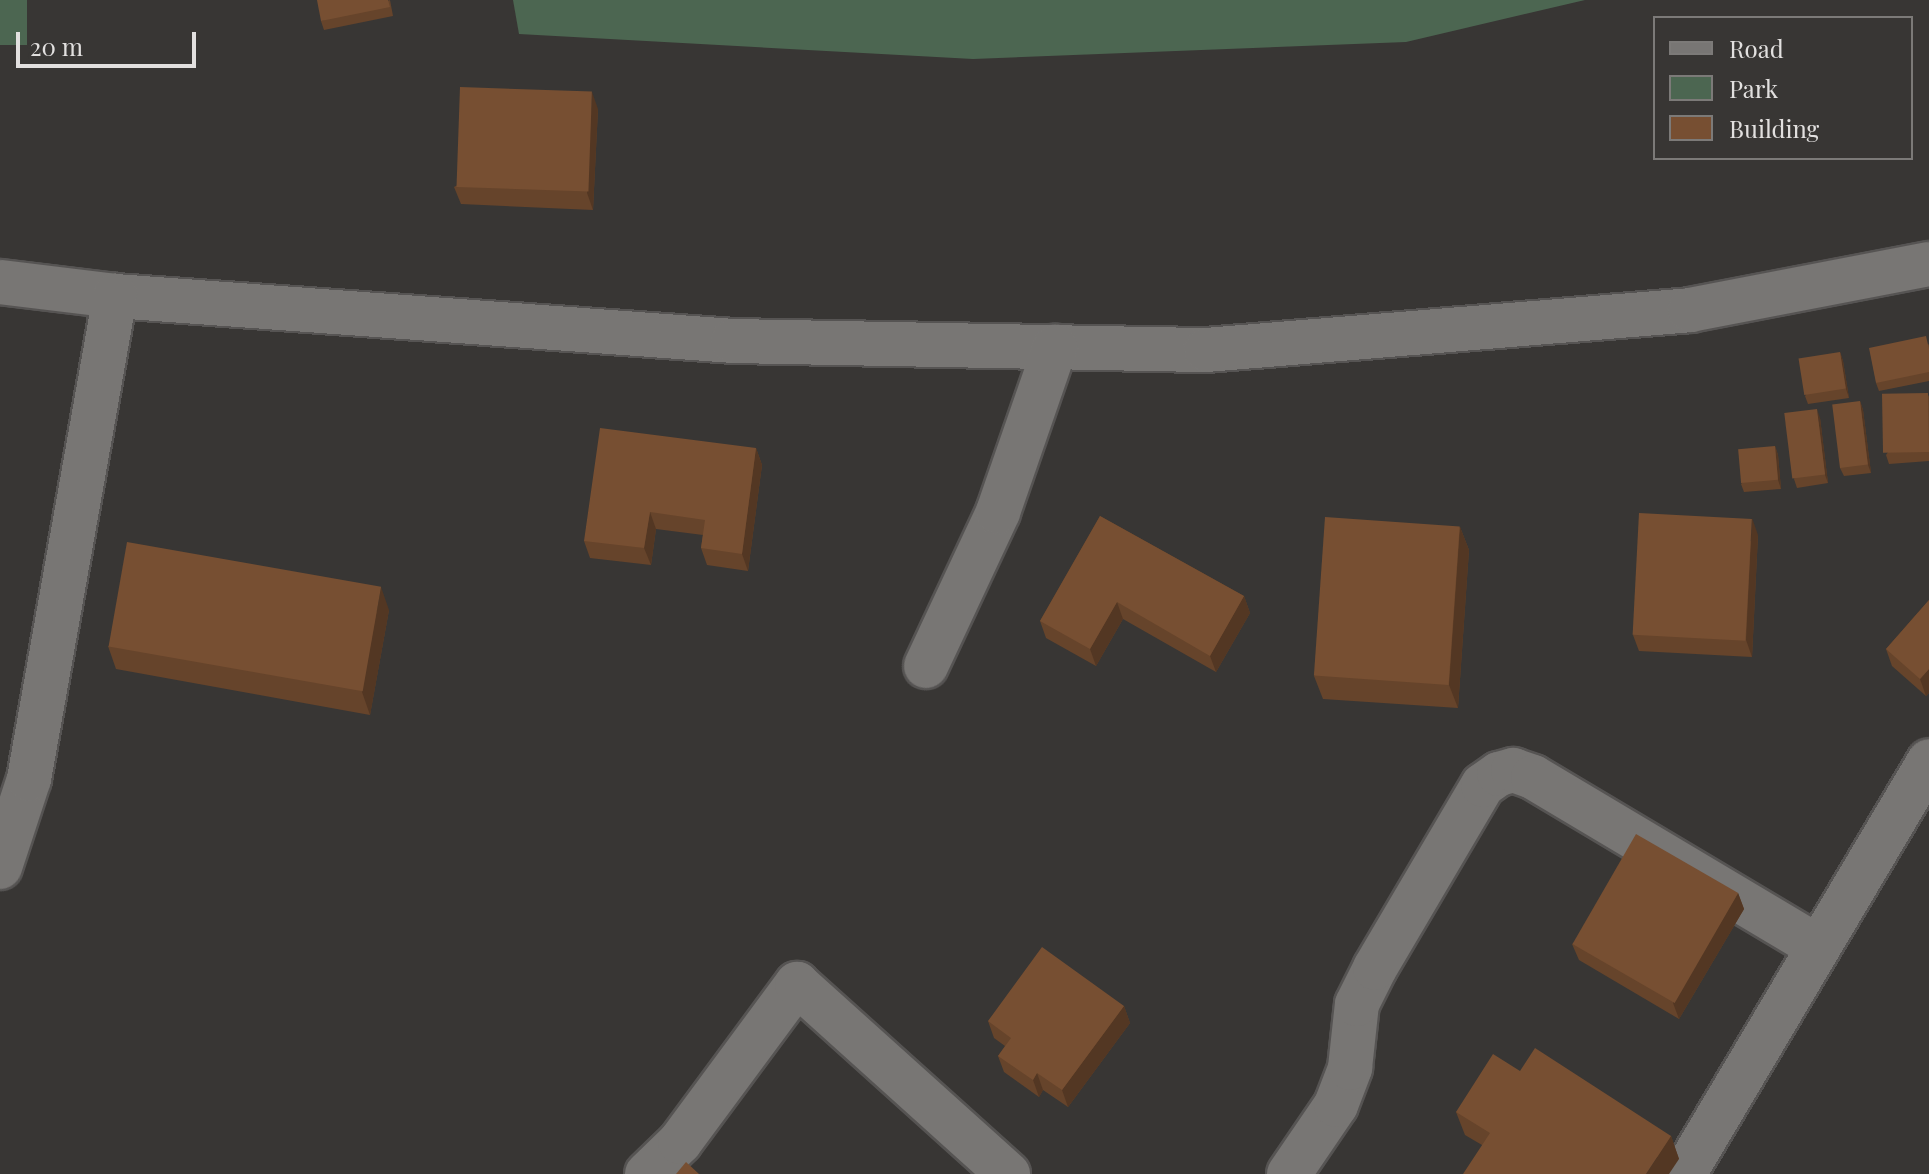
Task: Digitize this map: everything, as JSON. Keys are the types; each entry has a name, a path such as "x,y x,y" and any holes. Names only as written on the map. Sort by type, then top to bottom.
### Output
{"street":[{"path":"0,282 115,296 733,341 1206,350 1690,310 1929,264"},
{"path":"0,867 29,779 115,296"},
{"path":"926,666 998,512 1055,347"},
{"path":"1684,1174 1929,761"},
{"path":"1289,1174 1336,1105 1350,1068 1357,1004 1375,968 1483,785 1499,774 1513,770 1533,777 1818,947"},
{"path":"647,1174 680,1142 797,984 1008,1174"}],"green space":[{"path":"0,0 27,0 27,45 0,45"},
{"path":"513,0 1585,0 1406,42 973,59 519,34"}],"building":[{"path":"317,0 388,0 390,7 321,21"},
{"path":"460,87 592,92 588,192 457,187"},
{"path":"1926,336 1929,372 1876,383 1869,348"},
{"path":"1840,352 1846,389 1804,395 1799,359"},
{"path":"1928,393 1929,452 1883,453 1882,394"},
{"path":"1860,401 1868,465 1840,468 1832,404"},
{"path":"1817,409 1825,475 1792,479 1784,413"},
{"path":"600,428 756,448 742,554 701,548 705,520 650,512 644,548 584,541"},
{"path":"1775,446 1778,480 1741,483 1738,449"},
{"path":"1639,513 1752,519 1745,641 1633,635"},
{"path":"1100,516 1244,596 1210,656 1117,602 1090,649 1040,621"},
{"path":"1325,517 1460,526 1449,685 1314,676"},
{"path":"127,542 381,587 363,691 109,646"},
{"path":"1929,600 1929,669 1920,679 1886,649"},
{"path":"1636,834 1738,893 1675,1003 1572,944"},
{"path":"1042,947 1124,1006 1062,1090 1037,1073 1033,1080 998,1056 1011,1038 988,1021"},
{"path":"1535,1048 1671,1136 1646,1174 1463,1174 1490,1133 1456,1112 1493,1054 1520,1071"},
{"path":"686,1162 699,1174 676,1174"}]}
